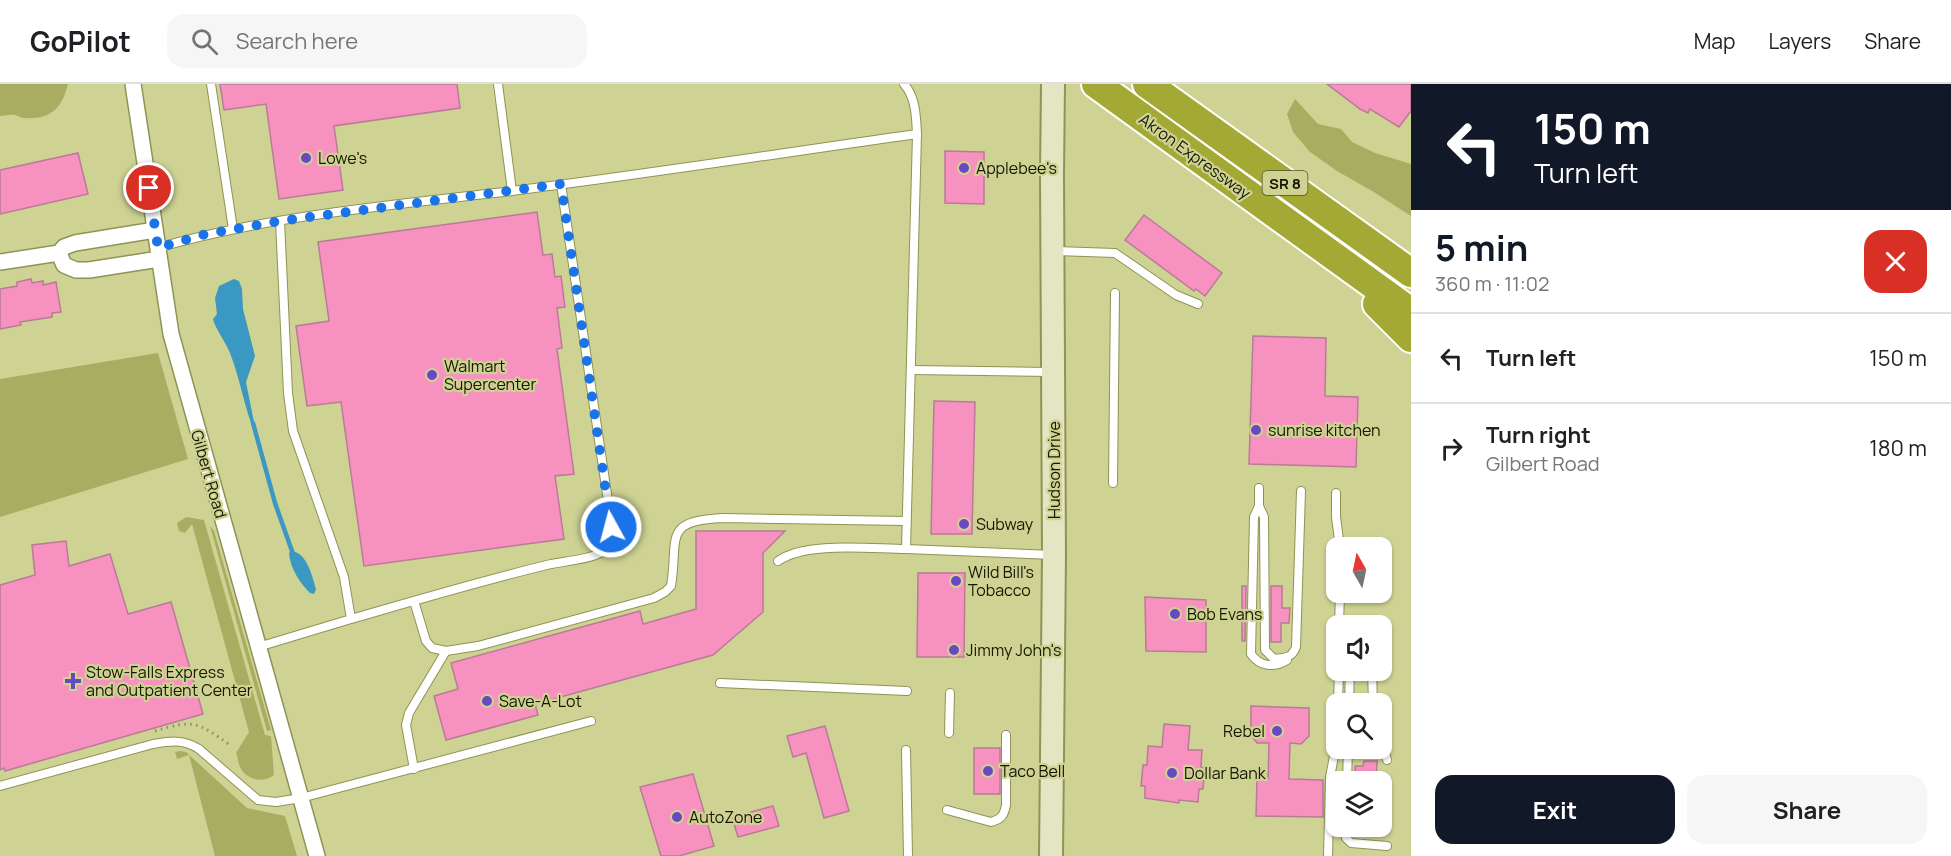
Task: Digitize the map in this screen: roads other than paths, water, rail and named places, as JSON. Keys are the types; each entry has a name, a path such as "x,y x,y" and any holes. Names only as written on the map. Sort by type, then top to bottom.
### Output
{"highway":[{"name":"Akron Expressway","path":"1096,84 1411,312"},
{"name":"Akron Expressway","path":"1153,88 1411,273"},
{"path":"1316,243 1411,338"}],"street":[{"name":"Gilbert Road","path":"133,84 171,334 317,856"},
{"name":"Hudson Drive","path":"1051,856 1054,555 1053,84"},
{"path":"0,262 58,253 64,247 75,243 155,230"},
{"path":"58,253 64,265 81,270 158,253"}],"lane":[{"path":"211,84 233,229"},
{"path":"498,84 512,190"},
{"path":"904,84 909,89 915,105 917,134 906,549"},
{"path":"158,253 202,235 280,221 917,134"},
{"path":"258,647 549,564 598,555 606,549 611,541 607,494 561,184"},
{"path":"280,221 288,393 293,431 344,577 351,619"},
{"path":"1052,251 1115,253 1176,295 1198,304"},
{"path":"1113,483 1115,292"},
{"path":"912,370 1053,372"},
{"path":"1259,488 1259,506 1264,517 1265,650 1274,659 1286,658 1293,653"},
{"path":"1259,506 1254,517 1251,654 1257,662 1269,665 1283,663 1290,659 1296,647 1301,491"},
{"path":"1336,493 1339,537"},
{"path":"414,601 426,641 432,648 446,651 478,646 654,598 665,592 671,586 672,557 677,534 690,522 724,518 906,521"},
{"path":"778,561 786,555 815,549 906,549 1054,555"},
{"path":"414,769 406,725 409,713 446,651"},
{"path":"720,683 907,691"},
{"path":"949,733 950,693"},
{"path":"0,786 153,744 176,740 199,749 258,800 276,802 301,798 414,769 591,721"},
{"path":"947,810 991,822 1004,815 1006,735"},
{"path":"906,750 908,856"},
{"path":"1328,856 1330,777 1333,759"},
{"path":"1346,837 1351,843 1387,846"}],"water":[{"path":"234,279 239,281 242,289 243,309 255,356 246,382 254,422 251,423 230,353 213,319 217,314 215,298 219,286"},
{"path":"292,551 305,560 316,589 314,594 306,589 296,575 289,553"}],"waterway":[{"path":"253,423 275,503 292,551"}],"place":[{"name":"Lowe's","path":"306,158"},
{"name":"Applebee's","path":"964,168"},
{"name":"Walmart Supercenter","path":"432,375"},
{"name":"sunrise kitchen","path":"1256,430"},
{"name":"Subway","path":"964,524"},
{"name":"Wild Bill's Tobacco","path":"956,581"},
{"name":"Bob Evans","path":"1175,614"},
{"name":"Jimmy John's","path":"954,650"},
{"name":"Stow-Falls Express and Outpatient Center","path":"73,681"},
{"name":"Save-A-Lot","path":"487,701"},
{"name":"Rebel","path":"1277,731"},
{"name":"Taco Bell","path":"988,771"},
{"name":"Dollar Bank","path":"1172,773"},
{"name":"AutoZone","path":"677,817"}]}
